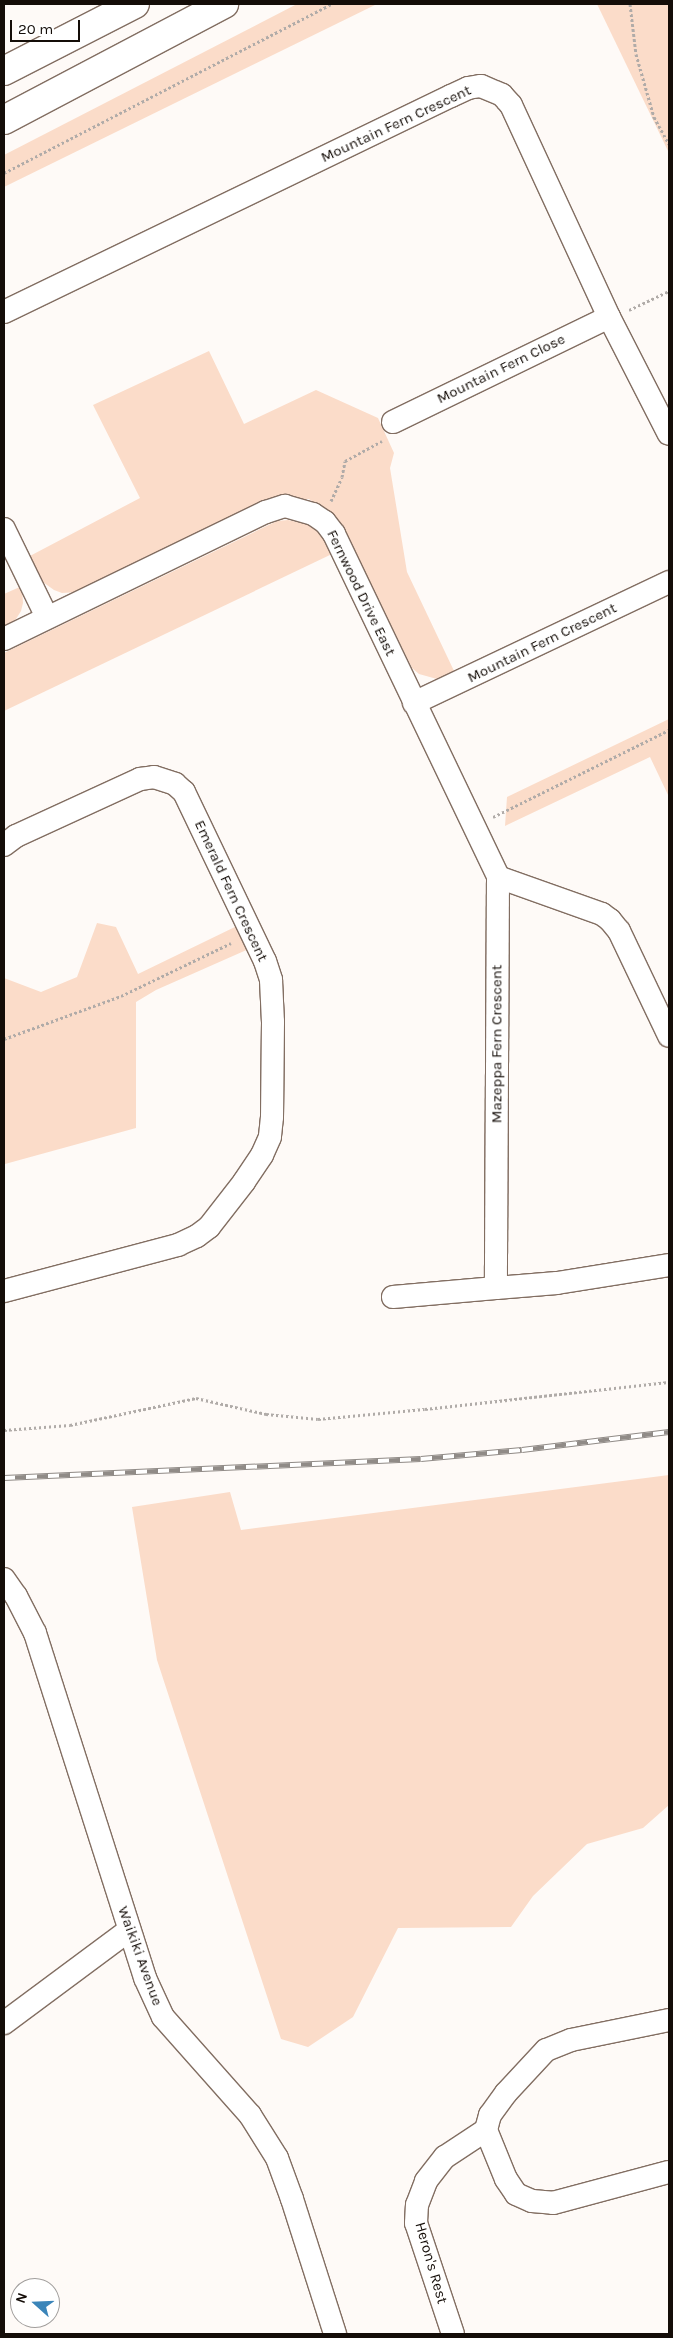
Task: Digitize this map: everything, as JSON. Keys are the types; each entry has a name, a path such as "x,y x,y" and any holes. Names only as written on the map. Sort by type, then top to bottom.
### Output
{"main road":[{"path":"4,71 135,4"},
{"path":"4,120 224,4"}],"street":[{"name":"Mountain Fern Crescent","path":"4,312 451,96 468,88 481,86 502,95 511,105 609,317 669,434"},
{"name":"Mountain Fern Close","path":"393,422 609,317"},
{"name":"Fernwood Drive East","path":"4,639 266,512 285,506 313,514 325,522 334,534 498,877"},
{"path":"4,529 47,617"},
{"name":"Mountain Fern Crescent","path":"414,703 669,582"},
{"name":"Emerald Fern Crescent","path":"4,845 16,836 140,779 154,777 164,779 175,784 184,792 265,961 271,980 272,1117 270,1137 262,1155 244,1182 209,1227 197,1236 178,1245 4,1291"},
{"path":"498,877 602,914 610,920 619,931 669,1036"},
{"name":"Mazeppa Fern Crescent","path":"496,1288 498,877"},
{"path":"393,1297 557,1283 669,1265"},
{"name":"Waikiki Avenue","path":"4,1579 16,1596 35,1633 128,1930 145,1978 163,2017 250,2115 276,2158 292,2199 335,2334"},
{"path":"4,2023 128,1930"},
{"path":"669,2020 571,2040 546,2050 506,2093 490,2115 486,2130 506,2179 516,2194 532,2201 552,2203 669,2172"},
{"name":"Heron's Rest","path":"452,2334 416,2224 417,2205 426,2181 445,2156 486,2130"}],"path":[{"path":"4,173 331,4"},
{"path":"630,4 636,54 654,117 669,144"},
{"path":"609,317 624,313 669,291"},
{"path":"313,514 329,505 342,477 346,461 396,434 393,422"},
{"path":"474,828 500,812 669,730"},
{"path":"4,1039 121,996 252,933"},
{"path":"4,1430 70,1425 196,1398 266,1414 318,1419 425,1410 669,1382"}],"shaded area":[{"path":"297,4 377,4 4,187 4,155"},
{"path":"597,4 669,4 669,153"},
{"path":"209,351 244,424 316,390 378,418 394,453 390,468 407,572 455,673 437,679 419,674 412,668 339,520 309,499 272,500 78,592 62,593 40,580 28,557 140,498 93,405"},
{"path":"288,520 311,525 320,533 332,554 4,711 4,653 277,521"},
{"path":"22,586 23,603 21,611 16,619 4,628 4,594"},
{"path":"669,719 669,797 650,757 505,826 507,797"},
{"path":"97,923 116,927 138,974 239,925 251,948 156,990 136,1002 136,1128 5,1164 4,978 41,992 77,977"},
{"path":"669,1475 669,1805 643,1828 587,1844 533,1896 511,1927 398,1928 353,2017 308,2047 281,2039 157,1660 132,1507 230,1492 241,1530"}],"railway":[{"path":"4,1478 421,1459 522,1450 669,1432"}]}
